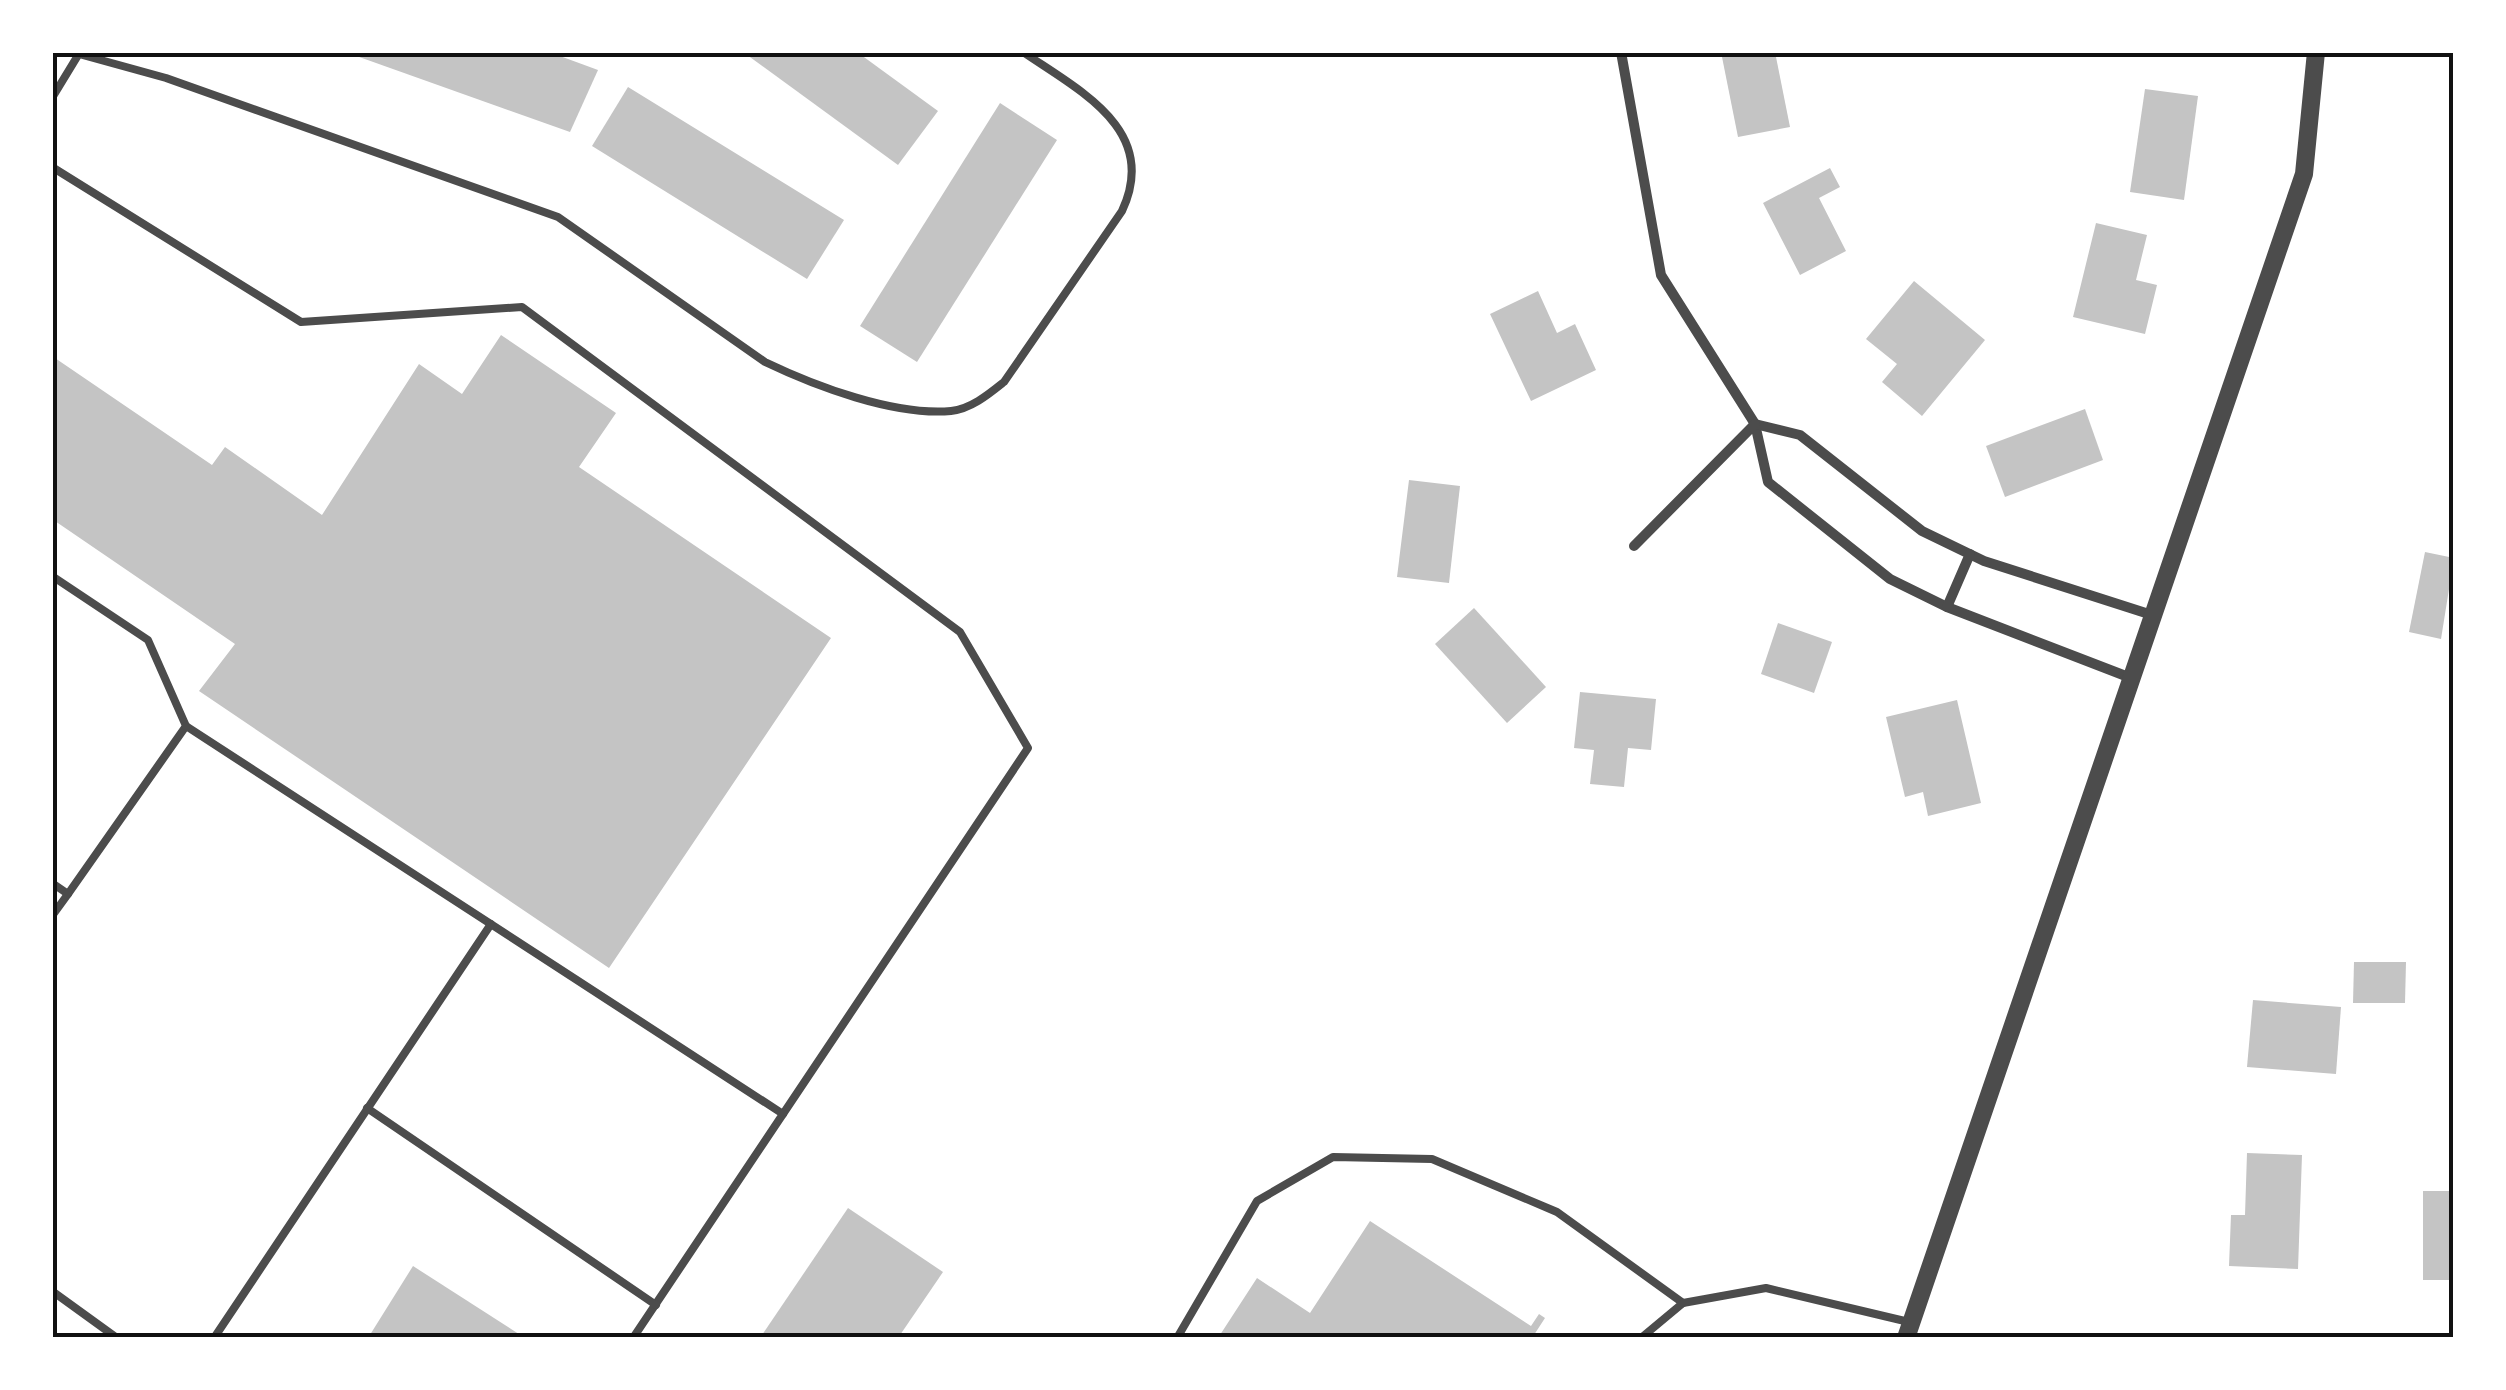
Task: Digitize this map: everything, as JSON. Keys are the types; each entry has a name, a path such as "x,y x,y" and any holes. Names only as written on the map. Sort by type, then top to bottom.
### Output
{"street":[{"path":"1621,52 1662,275 1755,424 1768,482 1890,578 1947,608 2131,678"},
{"path":"1909,1330 2304,174 2316,52"},
{"path":"1634,546 1755,424"},
{"path":"1755,424 1800,435 1922,532 1970,554 2152,615"},
{"path":"1947,608 1970,554"}],"lane":[{"path":"52,98 80,54 166,78 558,217 781,370 857,398 954,411 979,402 1004,382 1122,211 1132,188 1132,162 1124,136 1101,106 1024,52"},
{"path":"52,167 301,322 522,306 960,632 1028,748 632,1338"},
{"path":"52,576 148,640 186,726 782,1114"},
{"path":"52,916 186,726"},
{"path":"52,884 68,894"},
{"path":"214,1338 490,924"},
{"path":"367,1108 656,1305"},
{"path":"1177,1338 1258,1201 1333,1157 1432,1159 1556,1212 1683,1303"},
{"path":"1641,1338 1683,1303 1766,1288 1909,1330"},
{"path":"52,1291 117,1338"}],"building":[{"path":"549,52 598,70 570,132 348,53"},
{"path":"743,52 857,52 938,111 898,165"},
{"path":"1721,52 1775,52 1790,127 1738,137"},
{"path":"628,87 844,220 807,279 592,146"},
{"path":"2145,89 2198,96 2184,200 2130,192"},
{"path":"1000,103 1057,140 917,362 860,326"},
{"path":"1830,168 1840,187 1819,198 1846,251 1800,275 1763,203"},
{"path":"2096,223 2147,235 2136,280 2157,285 2145,334 2073,317"},
{"path":"1914,281 1985,340 1922,416 1882,382 1897,364 1866,339"},
{"path":"1538,291 1557,333 1575,324 1596,370 1531,401 1490,314"},
{"path":"501,335 616,413 579,467 831,638 609,968 199,691 235,644 52,519 52,356 212,465 225,447 322,515 419,364 462,394"},
{"path":"2085,409 2103,460 2005,497 1986,446"},
{"path":"1409,480 1460,486 1449,583 1397,577"},
{"path":"2425,552 2454,558 2441,639 2409,632"},
{"path":"1474,608 1546,687 1507,723 1435,644"},
{"path":"1778,623 1832,642 1814,693 1761,674"},
{"path":"1580,692 1656,699 1651,750 1628,748 1624,787 1590,784 1594,750 1574,748"},
{"path":"1957,700 1981,803 1928,816 1923,792 1905,797 1886,717"},
{"path":"2354,962 2406,962 2405,1003 2353,1003"},
{"path":"2253,1000 2341,1007 2336,1074 2247,1067"},
{"path":"2247,1153 2302,1155 2298,1269 2229,1266 2231,1215 2245,1215"},
{"path":"2423,1191 2454,1191 2454,1280 2423,1280"},
{"path":"848,1208 943,1272 898,1338 760,1338"},
{"path":"1370,1221 1531,1326 1539,1314 1545,1318 1532,1338 1218,1338 1257,1278 1310,1313"},
{"path":"413,1266 525,1338 368,1338"}]}
